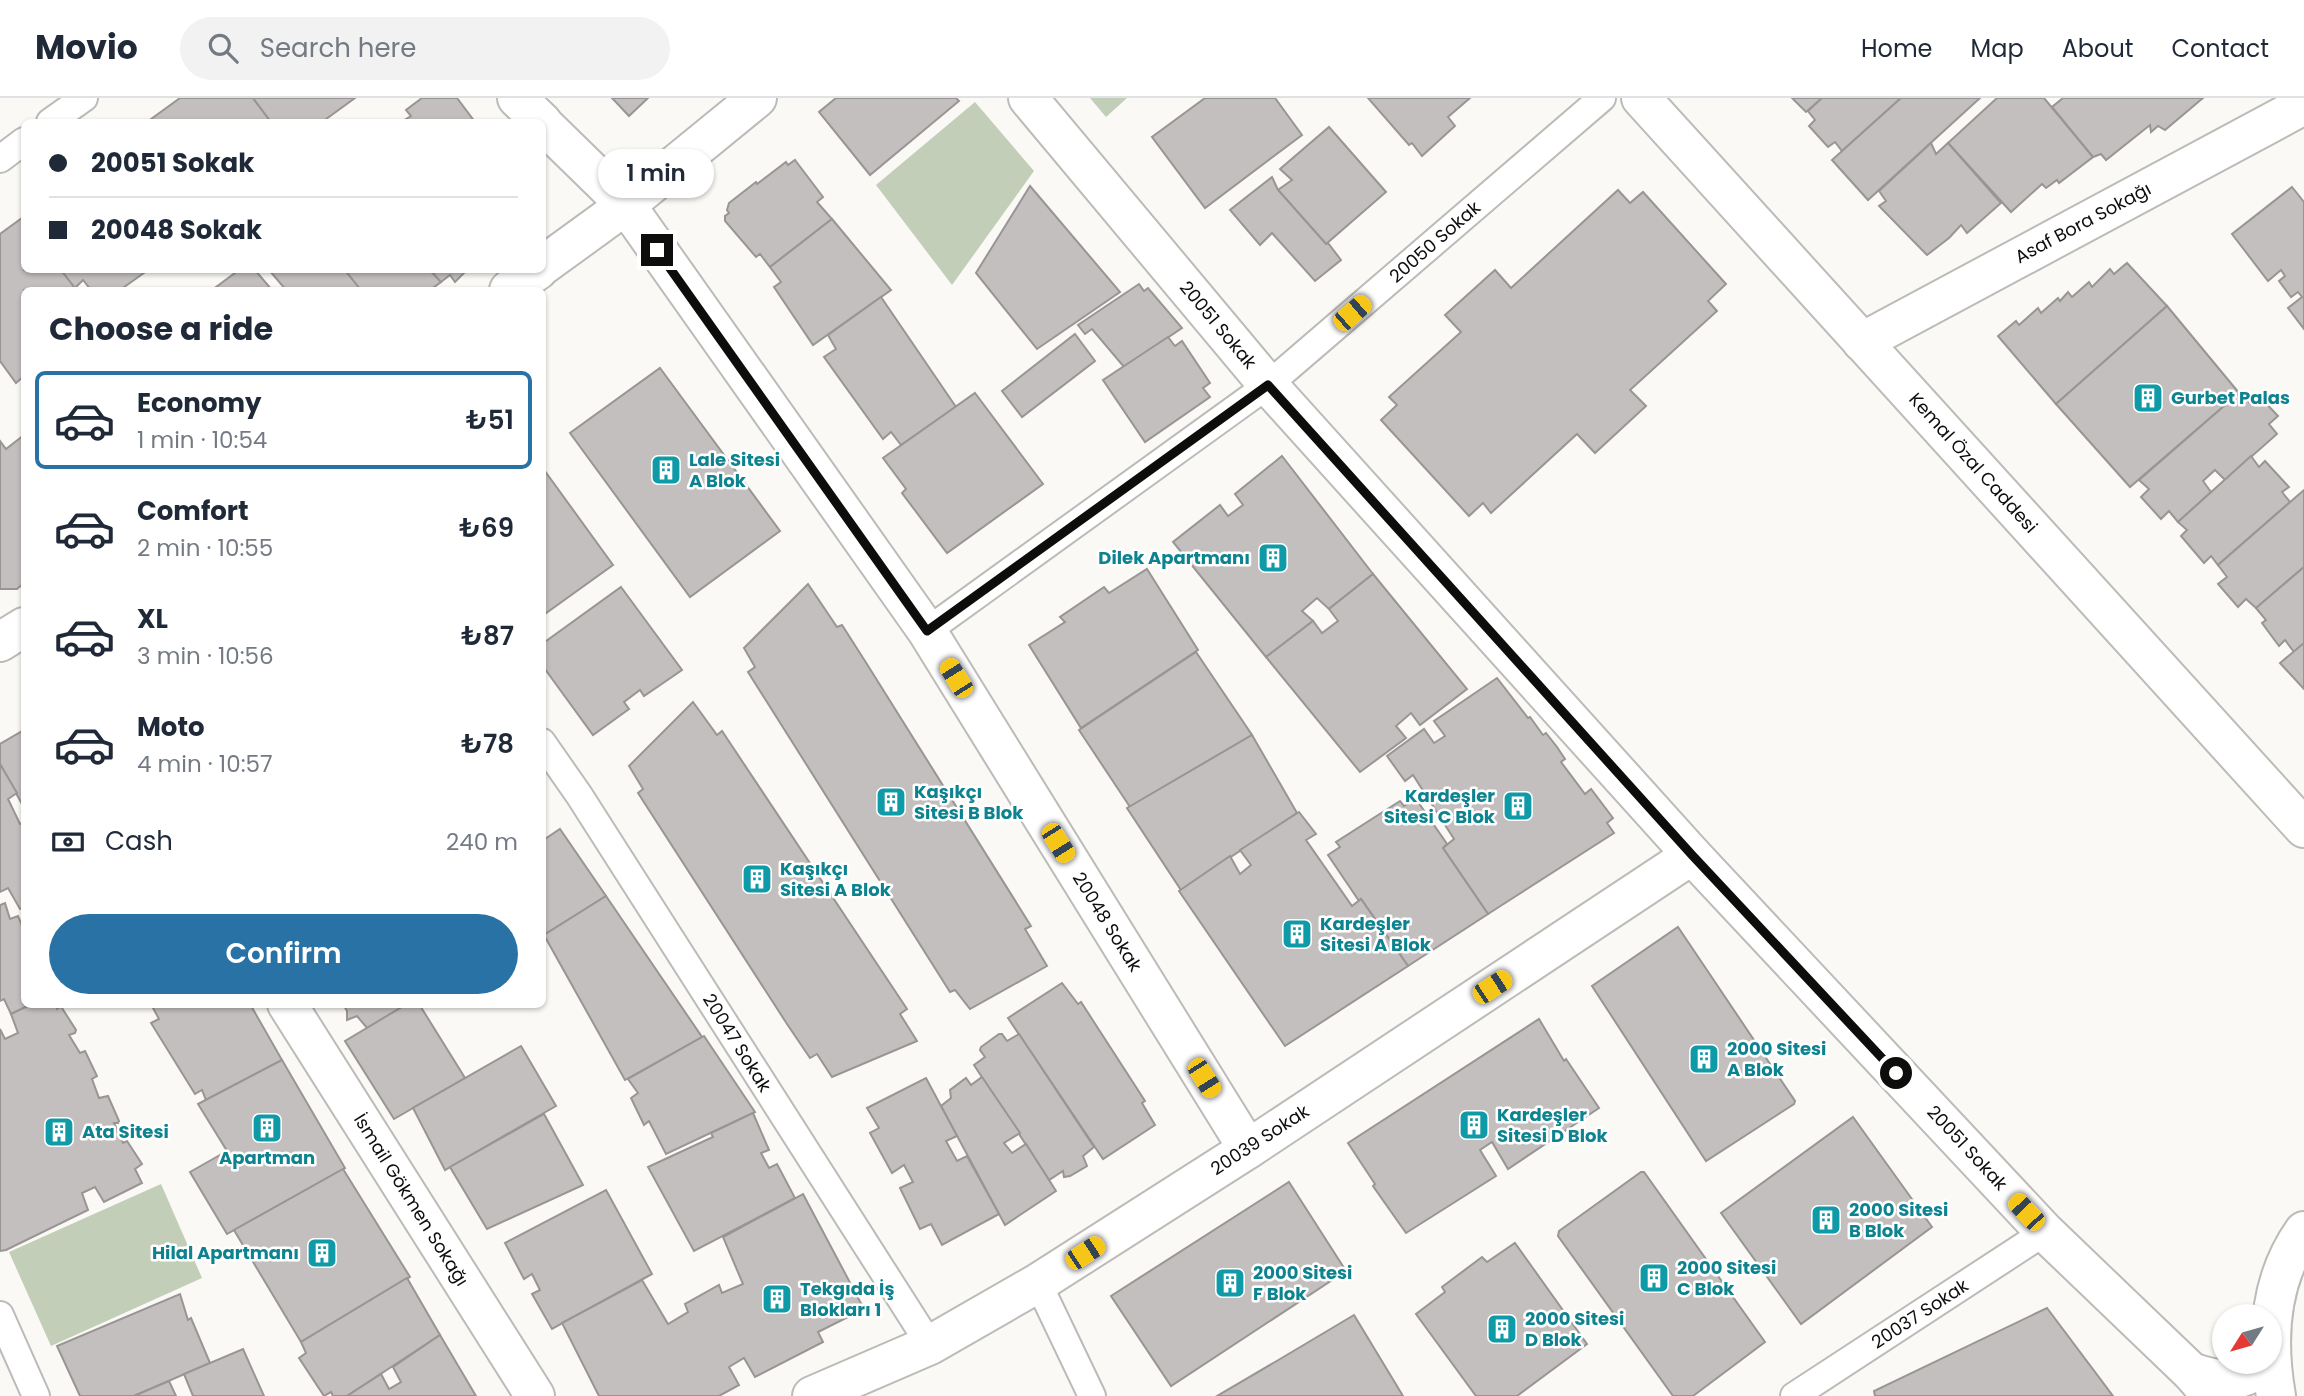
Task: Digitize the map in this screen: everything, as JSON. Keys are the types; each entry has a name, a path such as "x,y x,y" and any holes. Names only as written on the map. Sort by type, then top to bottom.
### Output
{"street":[{"name":"20048 Sokak","path":"517,98 538,119"},
{"path":"546,263 626,205 757,98"},
{"name":"20051 Sokak","path":"1028,98 1268,385 1692,855 2045,1232 2202,1384 2245,1378 2250,1374"},
{"name":"Kemal Özal Caddesi","path":"1641,98 2304,828"},
{"name":"Asaf Bora Sokağı","path":"1862,342 2304,103"},
{"name":"20048 Sokak","path":"546,127 626,205 927,631 1248,1149"},
{"path":"513,287 534,273"},
{"path":"0,642 21,629"},
{"name":"20039 Sokak","path":"812,1396 930,1345 1038,1283 1248,1149 1692,855"},
{"name":"İsmail Gökmen Sokağı","path":"290,1008 535,1396"},
{"path":"2274,1304 2280,1279 2296,1242 2304,1231"},
{"path":"2272,1374 2276,1396"}],"lane":[{"path":"54,119 84,98"},
{"name":"20050 Sokak","path":"927,631 1268,385 1602,98"},
{"path":"2301,98 2304,103"},
{"path":"0,159 21,143"},
{"name":"20047 Sokak","path":"546,748 579,795 930,1345"},
{"name":"20037 Sokak","path":"1794,1396 2045,1232"},
{"path":"1038,1283 1092,1396"},
{"path":"0,1315 36,1396"}],"green space":[{"path":"1090,98 1127,98 1106,117"},
{"path":"975,102 1034,171 952,285 876,185"},
{"path":"161,1184 202,1278 51,1346 9,1252"}],"building":[{"path":"180,98 253,98 269,119 151,119"},
{"path":"253,98 355,98 326,119 269,119"},
{"path":"422,98 457,98 473,119 406,119 411,116 406,110"},
{"path":"612,98 648,98 629,116"},
{"path":"836,98 956,98 959,101 870,175 819,112"},
{"path":"1205,98 1275,98 1302,135 1205,208 1152,137"},
{"path":"1368,98 1470,98 1448,117 1455,126 1422,156"},
{"path":"1792,98 1822,98 1806,112"},
{"path":"1822,98 1901,98 1842,151 1835,142 1828,147 1809,126 1815,120 1808,111"},
{"path":"1901,98 1980,98 1868,200 1832,160"},
{"path":"1997,98 2044,98 2093,157 2059,183 2057,180 2046,188 2042,184 2011,212 1948,143"},
{"path":"2063,98 2203,98 2165,130 2158,126 2151,132 2150,125 2106,160 2101,154 2093,157 2052,107"},
{"path":"1329,127 1386,192 1326,244 1278,190 1292,180 1280,169"},
{"path":"1931,143 1936,154 1948,143 2001,203 1967,233 1961,225 1927,255 1879,206 1886,201 1879,191"},
{"path":"795,160 823,197 817,202 832,219 770,267 760,254 756,257 725,221 725,216 729,213 729,203 786,162 788,165"},
{"path":"1272,177 1278,190 1341,260 1315,281 1272,233 1260,245 1230,210"},
{"path":"1030,186 1120,292 1037,349 976,273"},
{"path":"2292,187 2304,202 2304,329 2288,308 2302,297 2298,292 2291,297 2279,281 2285,276 2281,270 2268,281 2232,234"},
{"path":"1618,190 1630,203 1643,192 1726,284 1708,301 1717,311 1630,390 1646,406 1595,453 1577,434 1491,513 1483,503 1469,516 1381,420 1397,405 1389,397 1461,332 1445,315 1495,270 1511,288"},
{"path":"21,219 21,273 63,273 75,287 21,287 21,379 16,383 0,361 0,234"},
{"path":"832,219 891,290 813,345 774,287 781,282 770,267"},
{"path":"2127,263 2167,306 2056,404 1998,336 2016,321 2019,325 2038,308 2041,313 2058,298 2060,301 2068,292 2072,297 2089,282 2092,287 2110,269 2114,274"},
{"path":"63,273 144,273 124,287 89,287 83,280 74,287"},
{"path":"235,273 258,273 269,287 216,287"},
{"path":"272,273 347,273 359,287 283,287"},
{"path":"347,273 433,273 441,282 434,287 359,287"},
{"path":"433,273 464,273 455,282 450,275 441,282"},
{"path":"1139,284 1144,291 1148,288 1182,328 1124,367 1092,329 1085,334 1078,325"},
{"path":"881,297 956,407 901,445 891,432 883,439 824,357 836,349 828,335"},
{"name":"Gurbet Palas","path":"2167,306 2239,393 2130,487 2056,404"},
{"path":"1075,334 1095,361 1022,417 1002,391"},
{"path":"1168,337 1175,346 1182,341 1210,383 1203,388 1210,397 1145,442 1103,380"},
{"name":"Lale Sitesi A Blok","path":"660,368 780,531 690,597 570,433"},
{"path":"975,393 1043,484 947,553 902,493 906,489 883,458"},
{"path":"2239,393 2251,404 2259,396 2278,416 2269,424 2277,434 2225,480 2215,470 2203,481 2211,492 2178,522 2169,511 2161,519 2141,497 2149,489 2139,480"},
{"path":"21,437 21,586 17,589 0,589 0,441 6,449"},
{"name":"Dilek Apartmanı","path":"1282,456 1373,574 1329,609 1317,598 1302,611 1313,621 1266,657 1173,542 1220,505 1228,516 1243,505 1235,494"},
{"path":"2251,456 2259,467 2265,461 2289,487 2282,492 2290,502 2218,565 2211,556 2204,563 2181,536 2187,530 2178,522"},
{"path":"546,473 613,565 546,613"},
{"path":"2304,490 2304,567 2256,608 2246,599 2238,607 2218,584 2227,577 2218,565"},
{"path":"2304,567 2304,643 2294,652 2285,640 2279,646 2262,623 2266,620 2256,608"},
{"path":"1147,569 1198,650 1081,728 1029,645 1065,622 1060,617 1104,587 1109,593"},
{"path":"1373,574 1467,689 1420,725 1411,713 1396,726 1406,738 1360,772 1266,657 1313,621 1322,633 1338,621 1329,609"},
{"name":"Kaşıkçı Sitesi B Blok","path":"808,584 837,627 842,625 1031,926 1025,929 1047,966 970,1009 955,990 950,992 748,672 755,667 744,648"},
{"path":"621,587 682,670 644,696 640,690 624,702 629,709 593,735 546,670 546,641"},
{"path":"2304,643 2304,689 2280,663"},
{"path":"1196,652 1252,735 1130,807 1079,730"},
{"name":"Kardeşler Sitesi C Blok","path":"1497,678 1528,718 1530,717 1543,735 1546,733 1557,747 1565,759 1561,762 1585,794 1591,789 1613,818 1607,823 1614,833 1488,914 1443,848 1454,839 1413,775 1405,781 1387,756 1424,729 1434,743 1445,736 1434,721"},
{"name":"Kaşıkçı Sitesi A Blok","path":"693,702 717,735 722,731 907,1009 900,1014 917,1041 832,1077 817,1054 810,1058 787,1024 638,793 643,789 629,766"},
{"path":"21,732 21,802 0,764 0,744"},
{"path":"1252,735 1297,813 1181,890 1127,808"},
{"path":"0,764 17,793 8,799 21,824 21,908 8,888 0,892"},
{"path":"1416,799 1447,844 1443,848 1488,914 1408,966 1328,855 1340,847 1336,842 1400,801 1404,806"},
{"name":"Kardeşler Sitesi A Blok","path":"1299,812 1316,834 1306,840 1352,906 1361,899 1408,966 1285,1046 1179,891 1230,856 1240,874 1251,865 1240,850"},
{"path":"560,829 606,896 546,934 546,838"},
{"path":"606,896 702,1037 625,1080 546,939 546,934"},
{"path":"5,903 10,919 18,916 21,923 21,1008 24,1008 11,1014 4,999 0,1001 0,905"},
{"name":"2000 Sitesi A Blok","path":"1678,927 1795,1101 1706,1161 1592,986"},
{"path":"1062,983 1078,1004 1081,1002 1145,1101 1142,1103 1155,1125 1103,1159 1008,1018"},
{"name":"Ata Sitesi","path":"24,1008 62,1008 76,1030 69,1035 80,1053 85,1051 97,1076 92,1079 99,1098 108,1096 119,1121 114,1123 123,1143 127,1141 142,1164 135,1169 142,1183 104,1202 95,1187 82,1193 88,1210 0,1251 0,1029 5,1039 18,1033 11,1014"},
{"path":"153,1008 252,1008 282,1060 206,1100 202,1090 195,1094 151,1023 159,1019"},
{"path":"345,1008 400,1008 367,1028 357,1016 347,1020"},
{"path":"400,1008 421,1008 465,1078 394,1119 345,1041"},
{"name":"Kardeşler Sitesi D Blok","path":"1539,1019 1564,1061 1566,1059 1599,1108 1508,1169 1492,1142 1480,1150 1496,1176 1406,1233 1373,1186 1375,1184 1348,1143"},
{"path":"999,1034 1007,1041 1019,1034 1094,1147 1083,1156 1087,1166 1070,1176 1064,1177 1063,1171 1049,1180 974,1065 985,1057 981,1047"},
{"path":"704,1036 755,1112 666,1154 649,1121 644,1125 631,1098 638,1093 628,1079"},
{"path":"521,1046 556,1106 445,1170 413,1108"},
{"name":"Apartman","path":"282,1060 345,1168 227,1234 190,1172 227,1151 198,1104"},
{"path":"982,1077 1020,1133 1004,1143 1012,1153 1026,1144 1056,1191 1005,1225 941,1106 951,1098 950,1090 966,1078 971,1085"},
{"path":"926,1078 957,1136 946,1141 957,1161 967,1156 999,1214 942,1245 931,1224 920,1229 900,1188 913,1182 904,1165 892,1173 870,1133 879,1128 867,1108"},
{"path":"753,1113 769,1150 761,1153 769,1168 777,1164 795,1198 694,1251 648,1167 713,1137 711,1133"},
{"path":"544,1114 583,1185 487,1229 450,1167"},
{"name":"2000 Sitesi B Blok","path":"1853,1117 1932,1227 1801,1324 1721,1213"},
{"name":"Hilal Apartmanı","path":"343,1169 410,1277 301,1342 234,1230"},
{"name":"2000 Sitesi C Blok","path":"1644,1172 1765,1342 1693,1396 1673,1396 1558,1236 1559,1231"},
{"name":"2000 Sitesi F Blok","path":"1289,1182 1346,1271 1171,1386 1111,1296"},
{"path":"606,1190 652,1274 552,1329 532,1294 540,1290 532,1274 524,1279 505,1243"},
{"name":"Tekgıda İş Blokları 1","path":"803,1194 864,1309 818,1332 823,1342 755,1377 744,1358 729,1367 739,1385 719,1396 599,1396 562,1323 642,1280 668,1324 688,1312 685,1304 719,1285 722,1293 743,1284 723,1237"},
{"name":"2000 Sitesi D Blok","path":"1515,1243 1587,1344 1517,1396 1476,1396 1416,1314 1445,1292 1442,1287 1482,1257 1487,1262"},
{"path":"407,1278 440,1335 347,1396 333,1396 331,1392 324,1396 299,1358 306,1353 301,1342"},
{"path":"180,1294 188,1320 191,1318 210,1363 134,1396 80,1396 57,1346"},
{"path":"2047,1308 2113,1396 1875,1396 1874,1391"},
{"path":"1354,1315 1403,1396 1217,1396 1275,1362"},
{"path":"440,1335 476,1396 347,1396 381,1374 389,1389 401,1382 393,1367"},
{"path":"243,1349 264,1396 193,1396 184,1374"},
{"path":"169,1381 176,1396 134,1396"}],"place":[{"name":"Gurbet Palas","path":"2148,398"},
{"name":"Lale Sitesi A Blok","path":"666,470"},
{"name":"Dilek Apartmanı","path":"1273,558"},
{"name":"Kaşıkçı Sitesi B Blok","path":"891,802"},
{"name":"Kardeşler Sitesi C Blok","path":"1518,806"},
{"name":"Kaşıkçı Sitesi A Blok","path":"757,879"},
{"name":"Kardeşler Sitesi A Blok","path":"1297,934"},
{"name":"2000 Sitesi A Blok","path":"1704,1059"},
{"name":"Kardeşler Sitesi D Blok","path":"1474,1125"},
{"name":"Apartman","path":"267,1128"},
{"name":"Ata Sitesi","path":"59,1132"},
{"name":"2000 Sitesi B Blok","path":"1826,1220"},
{"name":"Hilal Apartmanı","path":"322,1253"},
{"name":"2000 Sitesi C Blok","path":"1654,1278"},
{"name":"2000 Sitesi F Blok","path":"1230,1283"},
{"name":"Tekgıda İş Blokları 1","path":"777,1299"},
{"name":"2000 Sitesi D Blok","path":"1502,1329"}],"route":[{"path":"657,250 927,631 1268,385 1692,855 1896,1073"}]}
